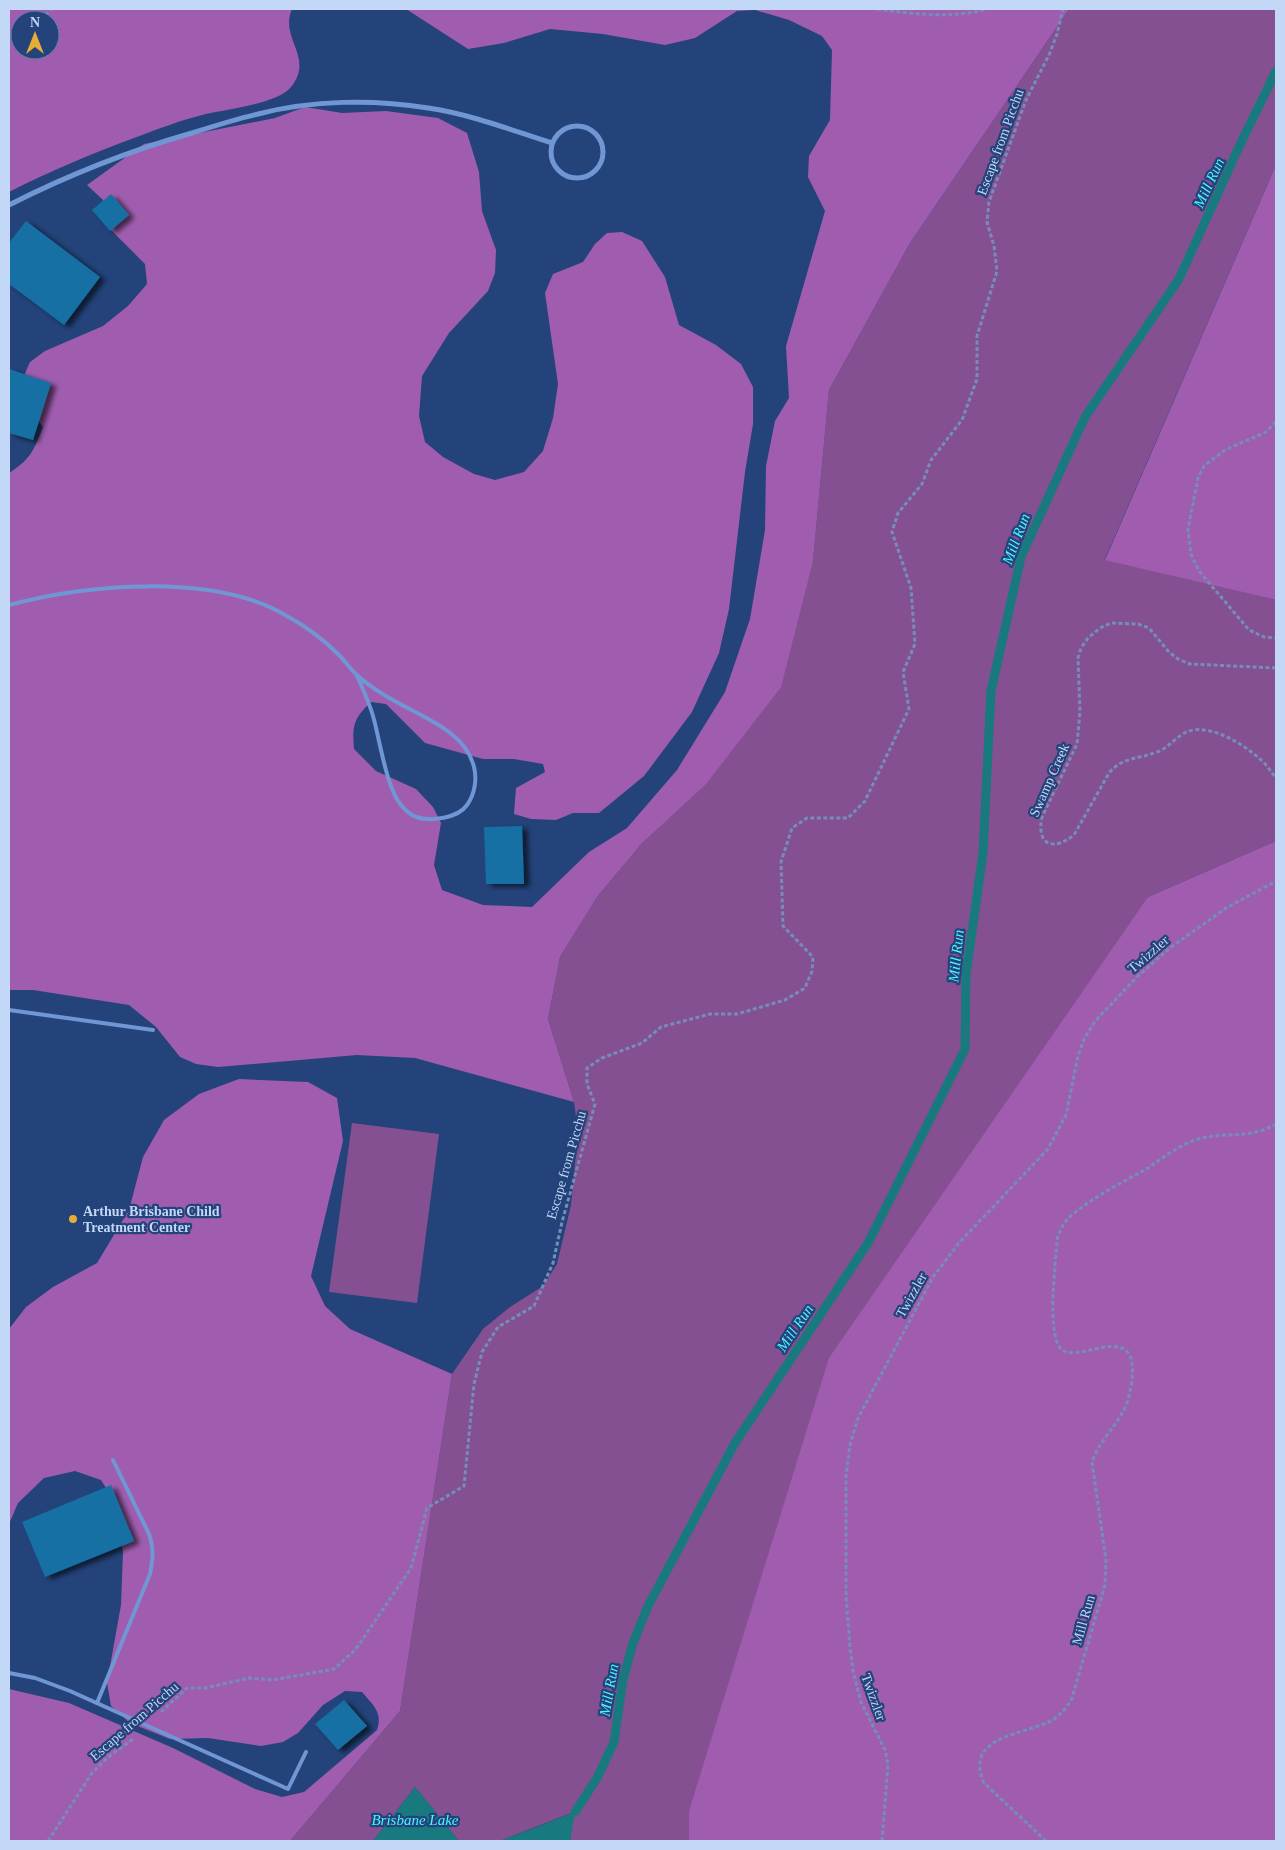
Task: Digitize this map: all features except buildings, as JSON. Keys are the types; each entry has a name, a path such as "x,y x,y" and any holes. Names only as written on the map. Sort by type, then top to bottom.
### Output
{"street":[{"path":"9,205 78,172 152,145 290,107 360,103 429,108 461,115 552,143"},
{"path":"571,126 588,128 600,140 602,157 599,165 586,176 569,176 555,167 551,151 552,143 556,135 563,129 571,126"}],"lane":[{"path":"9,605 34,598 78,591 171,587 199,588 258,603 284,614 339,654 357,676 367,698 386,770 400,804 416,817 428,819 444,817 460,811 467,804 476,784 476,772 472,759 463,744 449,732 404,708 357,676"},
{"path":"9,1010 153,1030"},
{"path":"97,1703 150,1574 154,1559 153,1546 149,1534 113,1460"},
{"path":"9,1673 34,1678 70,1690 288,1789 306,1752"}],"path":[{"path":"877,9 937,15 975,12 987,9"},
{"name":"Escape from Picchu","path":"48,1841 92,1773 187,1688 205,1688 249,1678 273,1680 334,1669 356,1648 411,1568 427,1508 464,1486 474,1384 482,1352 498,1327 534,1306 553,1263 562,1222 595,1104 587,1084 587,1068 602,1058 642,1043 661,1027 710,1014 737,1014 785,1000 805,988 812,971 813,957 782,926 780,862 792,828 807,818 848,818 865,802 909,709 903,672 915,644 911,588 892,532 898,514 922,484 931,460 962,420 977,379 977,336 997,271 994,246 987,222 989,202 1026,100 1057,34 1063,9"},
{"path":"1276,422 1266,432 1225,450 1204,466 1198,478 1188,529 1191,554 1198,571 1249,630 1264,637 1276,638"},
{"name":"Swamp Creek","path":"1276,668 1190,664 1178,659 1169,652 1149,628 1138,624 1124,623 1111,624 1100,628 1088,638 1081,648 1078,658 1080,712 1077,744 1042,817 1041,834 1049,844 1055,845 1066,842 1074,835 1114,767 1130,758 1159,751 1187,731 1199,729 1212,731 1241,744 1262,760 1276,778"},
{"name":"Twizzler","path":"882,1841 888,1764 885,1750 861,1702 857,1689 850,1646 846,1596 846,1476 850,1446 858,1418 933,1277 958,1244 1048,1149 1057,1134 1066,1114 1078,1056 1084,1039 1096,1020 1137,977 1170,948 1226,908 1276,882"},
{"name":"Mill Run","path":"1046,1841 984,1783 979,1772 980,1758 987,1747 999,1740 1050,1721 1063,1712 1071,1701 1107,1573 1092,1462 1096,1452 1121,1416 1129,1397 1132,1374 1130,1358 1124,1350 1114,1346 1103,1346 1078,1353 1066,1353 1060,1348 1055,1339 1052,1322 1057,1240 1061,1227 1072,1215 1091,1202 1190,1142 1213,1136 1243,1136 1276,1124"}],"shaded area":[{"path":"9,9 292,9 289,20 290,30 299,66 297,76 285,93 264,102 206,114 161,128 102,150 9,192"},
{"path":"406,9 1069,9 910,243 829,390 813,561 781,687 706,784 643,842 597,897 560,957 548,1019 574,1102 415,1058 357,1055 218,1067 196,1064 180,1057 156,1027 129,1005 33,990 9,990 9,473 31,453 43,427 26,405 23,378 30,362 45,351 103,326 128,306 147,284 145,264 109,228 103,200 87,185 144,144 275,118 305,107 342,113 386,111 438,118 467,133 479,172 482,211 496,250 495,273 488,291 449,333 422,376 419,416 425,442 443,457 474,474 495,480 524,472 543,451 553,418 558,384 545,293 553,274 583,262 595,244 607,233 622,232 642,241 665,277 679,325 716,345 741,364 753,387 753,424 745,472 729,609 719,653 692,712 644,776 599,813 573,813 556,820 531,819 514,814 516,788 545,772 543,764 514,759 483,759 425,743 386,704 371,702 355,722 353,734 354,749 376,771 416,789 433,807 441,823 434,865 442,890 483,905 532,907 589,852 627,828 677,770 725,692 750,619 765,530 766,466 775,421 789,398 786,346 825,211 808,177 809,156 830,120 832,50 822,36 789,20 755,10 737,11 695,38 665,45 603,34 550,29 504,43 468,49"},
{"path":"1069,9 1276,9 1276,165 1105,559 1276,600 1276,841 1148,897 689,1811 689,1841 570,1841 574,1812 500,1841 459,1841 415,1787 373,1841 290,1841 400,1711 452,1374 483,1329 510,1307 543,1286 557,1264 571,1205 578,1132 574,1102 548,1019 560,957 597,897 643,842 813,561 829,390 910,243"},
{"path":"1276,165 1276,600 1105,560"},
{"path":"1276,841 1276,1841 689,1841 689,1811 829,1358 1148,897"},
{"path":"239,1079 308,1082 337,1098 343,1141 311,1276 325,1306 350,1329 452,1374 400,1711 290,1841 9,1841 9,1689 69,1703 173,1748 255,1789 282,1797 304,1792 377,1730 379,1724 376,1709 362,1692 345,1691 323,1705 298,1733 283,1742 261,1746 208,1738 170,1739 130,1723 111,1706 107,1683 121,1605 123,1552 115,1502 101,1480 75,1471 44,1478 18,1503 9,1524 9,1329 26,1307 53,1287 97,1263 129,1210 143,1157 164,1120 199,1094"},
{"path":"352,1123 439,1134 417,1303 329,1292"}],"water":[{"name":"Brisbane Lake","path":"415,1787 459,1841 373,1841"},
{"path":"575,1812 570,1841 500,1841"}],"waterway":[{"name":"Mill Run","path":"575,1812 597,1778 614,1742 623,1680 633,1643 648,1606 735,1443 868,1243 965,1049 966,974 983,853 991,691 1021,557 1085,417 1179,279 1276,71"}],"place":[{"name":"Arthur Brisbane Child Treatment Center","path":"73,1219"}]}
